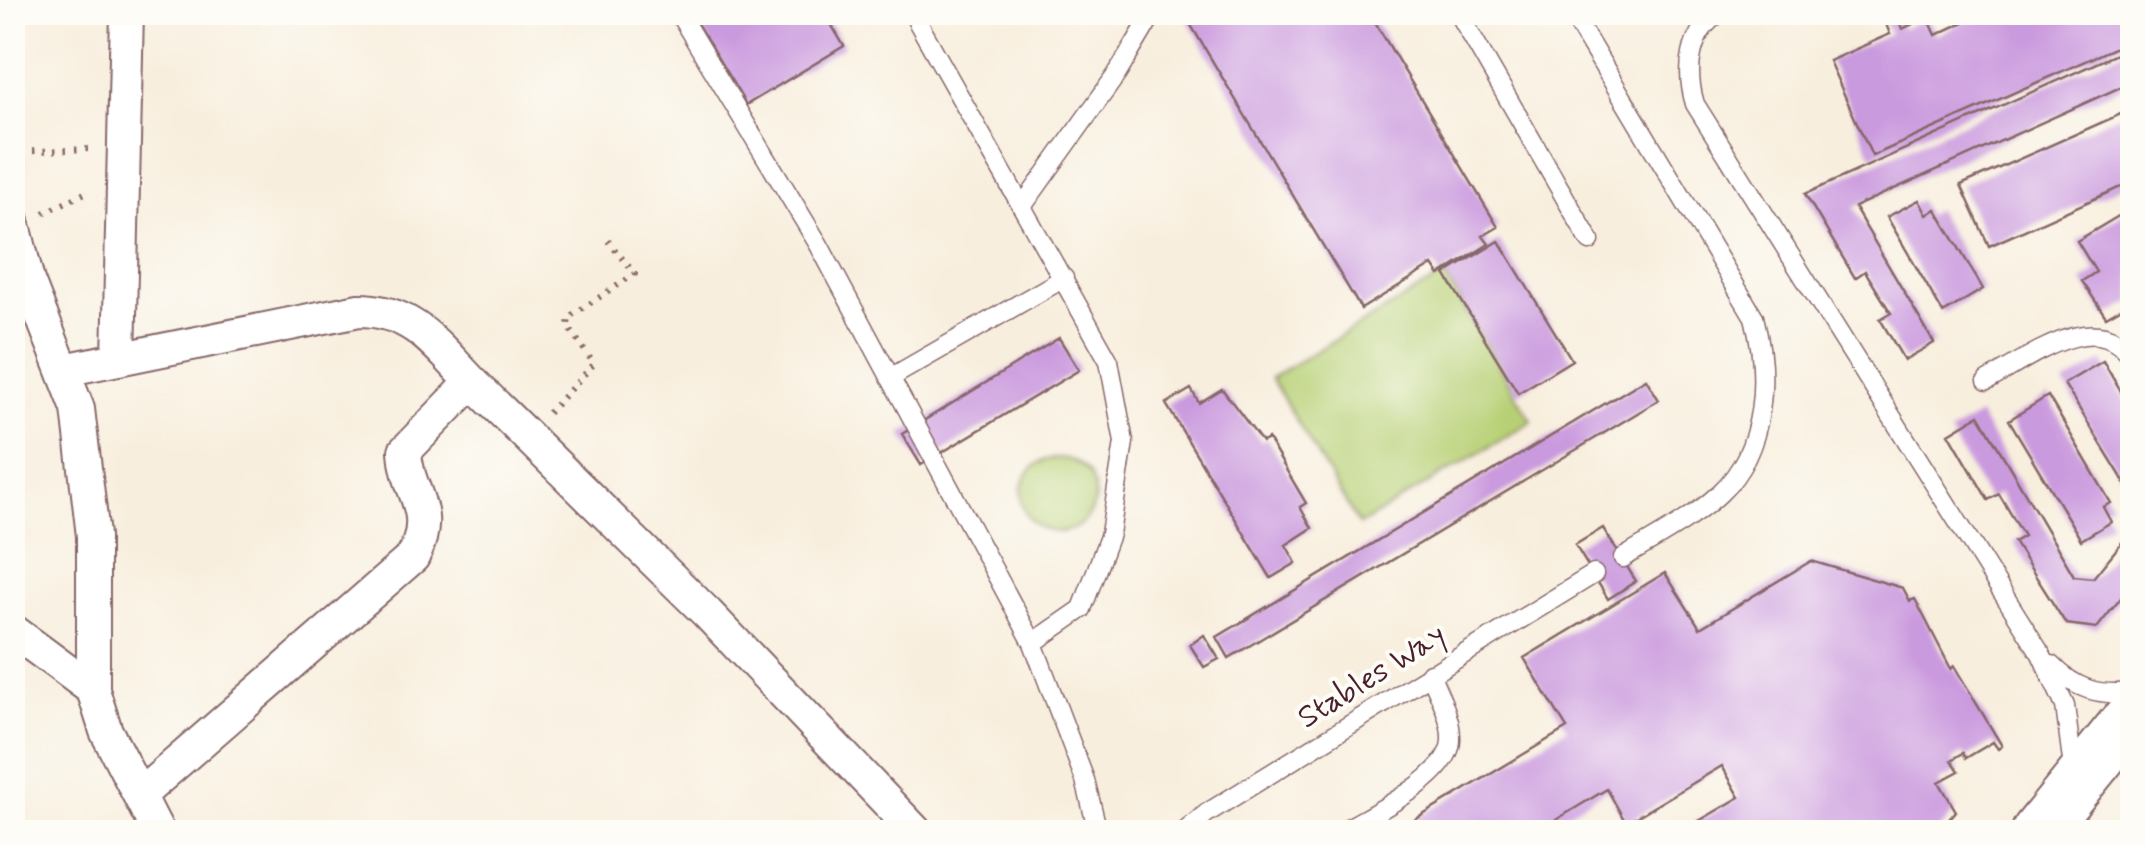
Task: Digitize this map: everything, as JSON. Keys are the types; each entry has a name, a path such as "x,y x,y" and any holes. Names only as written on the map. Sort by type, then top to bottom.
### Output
{"main road":[{"path":"2039,831 2132,716"}],"street":[{"path":"118,359 122,191 127,147 126,12"},
{"path":"20,215 28,281 78,409 93,536 93,690 106,731 142,794 158,832"},
{"path":"64,370 360,310 382,310 426,332 707,613 916,832"},
{"path":"142,794 413,557 421,541 424,516 405,450 472,382"},
{"path":"12,630 93,690"}],"lane":[{"path":"678,12 819,245 1034,644 1085,780 1098,832"},
{"path":"912,12 1109,360 1124,442 1100,572 1082,610 1034,644"},
{"path":"1024,204 1117,74 1154,12"},
{"path":"1458,12 1590,241"},
{"path":"1571,12 1754,318 1764,358 1762,406 1747,453 1722,492 1622,558"},
{"path":"1721,12 1706,21 1696,41 1689,82 1695,104 2041,654 2065,706 2073,738 2073,789"},
{"path":"890,378 1064,278"},
{"path":"1987,381 2074,334 2125,346 2132,359"},
{"name":"Stables Way","path":"1184,832 1430,672 1594,574"},
{"path":"2041,654 2065,679 2096,694 2132,692"},
{"path":"1341,832 1428,778 1448,756 1450,729 1430,672"}],"path":[{"path":"12,152 127,147"},
{"path":"20,215 62,206 80,192 122,191"},
{"path":"527,436 594,364 568,326 569,318 635,274 608,242"}],"green space":[{"path":"1444,275 1532,421 1359,525 1271,378"},
{"path":"1058,458 1084,469 1095,495 1084,521 1058,532 1032,521 1021,495 1032,469"}],"building":[{"path":"690,12 824,12 844,46 746,105"},
{"path":"1183,12 1369,12 1498,227 1483,236 1489,244 1440,275 1433,265 1361,309"},
{"path":"1896,12 1902,29 1928,17 1936,35 1985,12 2132,12 2132,40 1872,156 1829,61 1890,34 1882,14"},
{"path":"2132,47 2132,82 1854,207 1934,343 1904,360 1880,319 1891,313 1865,271 1855,278 1805,194"},
{"path":"2132,109 2132,182 1989,246 1961,185"},
{"path":"1919,200 1927,215 1936,209 1983,289 1943,313 1887,217"},
{"path":"2132,208 2132,302 2106,317 2082,281 2096,272 2077,241"},
{"path":"1499,241 1572,360 1518,393 1445,274"},
{"path":"1059,338 1079,370 921,465 902,434"},
{"path":"2103,361 2132,411 2130,491 2064,384"},
{"path":"1646,379 1659,400 1229,658 1217,637"},
{"path":"1191,389 1199,403 1222,389 1262,442 1268,439 1306,503 1300,507 1312,528 1286,545 1296,563 1271,578 1166,404"},
{"path":"2048,396 2111,503 2103,507 2111,522 2081,540 2009,420"},
{"path":"1979,415 2074,576 2093,578 2132,530 2132,584 2097,628 2066,624 2014,542 2024,536 1999,494 1988,500 1949,433"},
{"path":"1603,528 1636,581 1608,599 1575,545"},
{"path":"1811,561 1903,588 1910,601 1915,599 1951,669 1954,666 2002,746 1998,749 1993,742 1966,758 1963,753 1952,760 1959,771 1939,782 1956,811 1938,832 1680,832 1740,797 1722,766 1626,823 1607,789 1549,824 1555,832 1413,832 1408,824 1567,728 1524,658 1665,573 1700,628"},
{"path":"1204,635 1219,659 1204,667 1190,645"}]}
